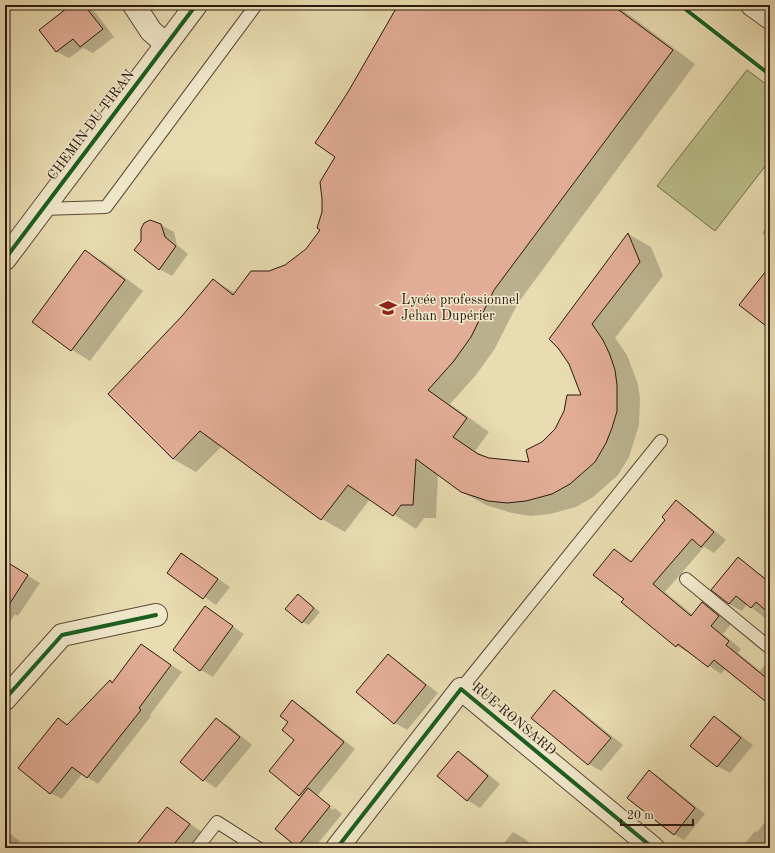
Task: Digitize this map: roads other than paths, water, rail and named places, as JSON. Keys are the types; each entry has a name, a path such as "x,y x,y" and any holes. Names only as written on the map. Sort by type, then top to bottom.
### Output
{"street":[{"path":"134,5 151,31 166,44"},
{"name":"CHEMIN DU TIRAN","path":"5,259 196,5"},
{"path":"752,5 770,18"},
{"path":"5,699 62,635 156,615"},
{"name":"RUE RONSARD","path":"337,848 461,689 653,848"}],"lane":[{"path":"42,209 106,207 256,5"},
{"path":"461,689 661,441"},
{"path":"686,579 770,648"},
{"path":"197,848 217,822 258,848"}],"place":[{"name":"Lycée professionnel Jehan Dupérier","path":"388,308"}]}
